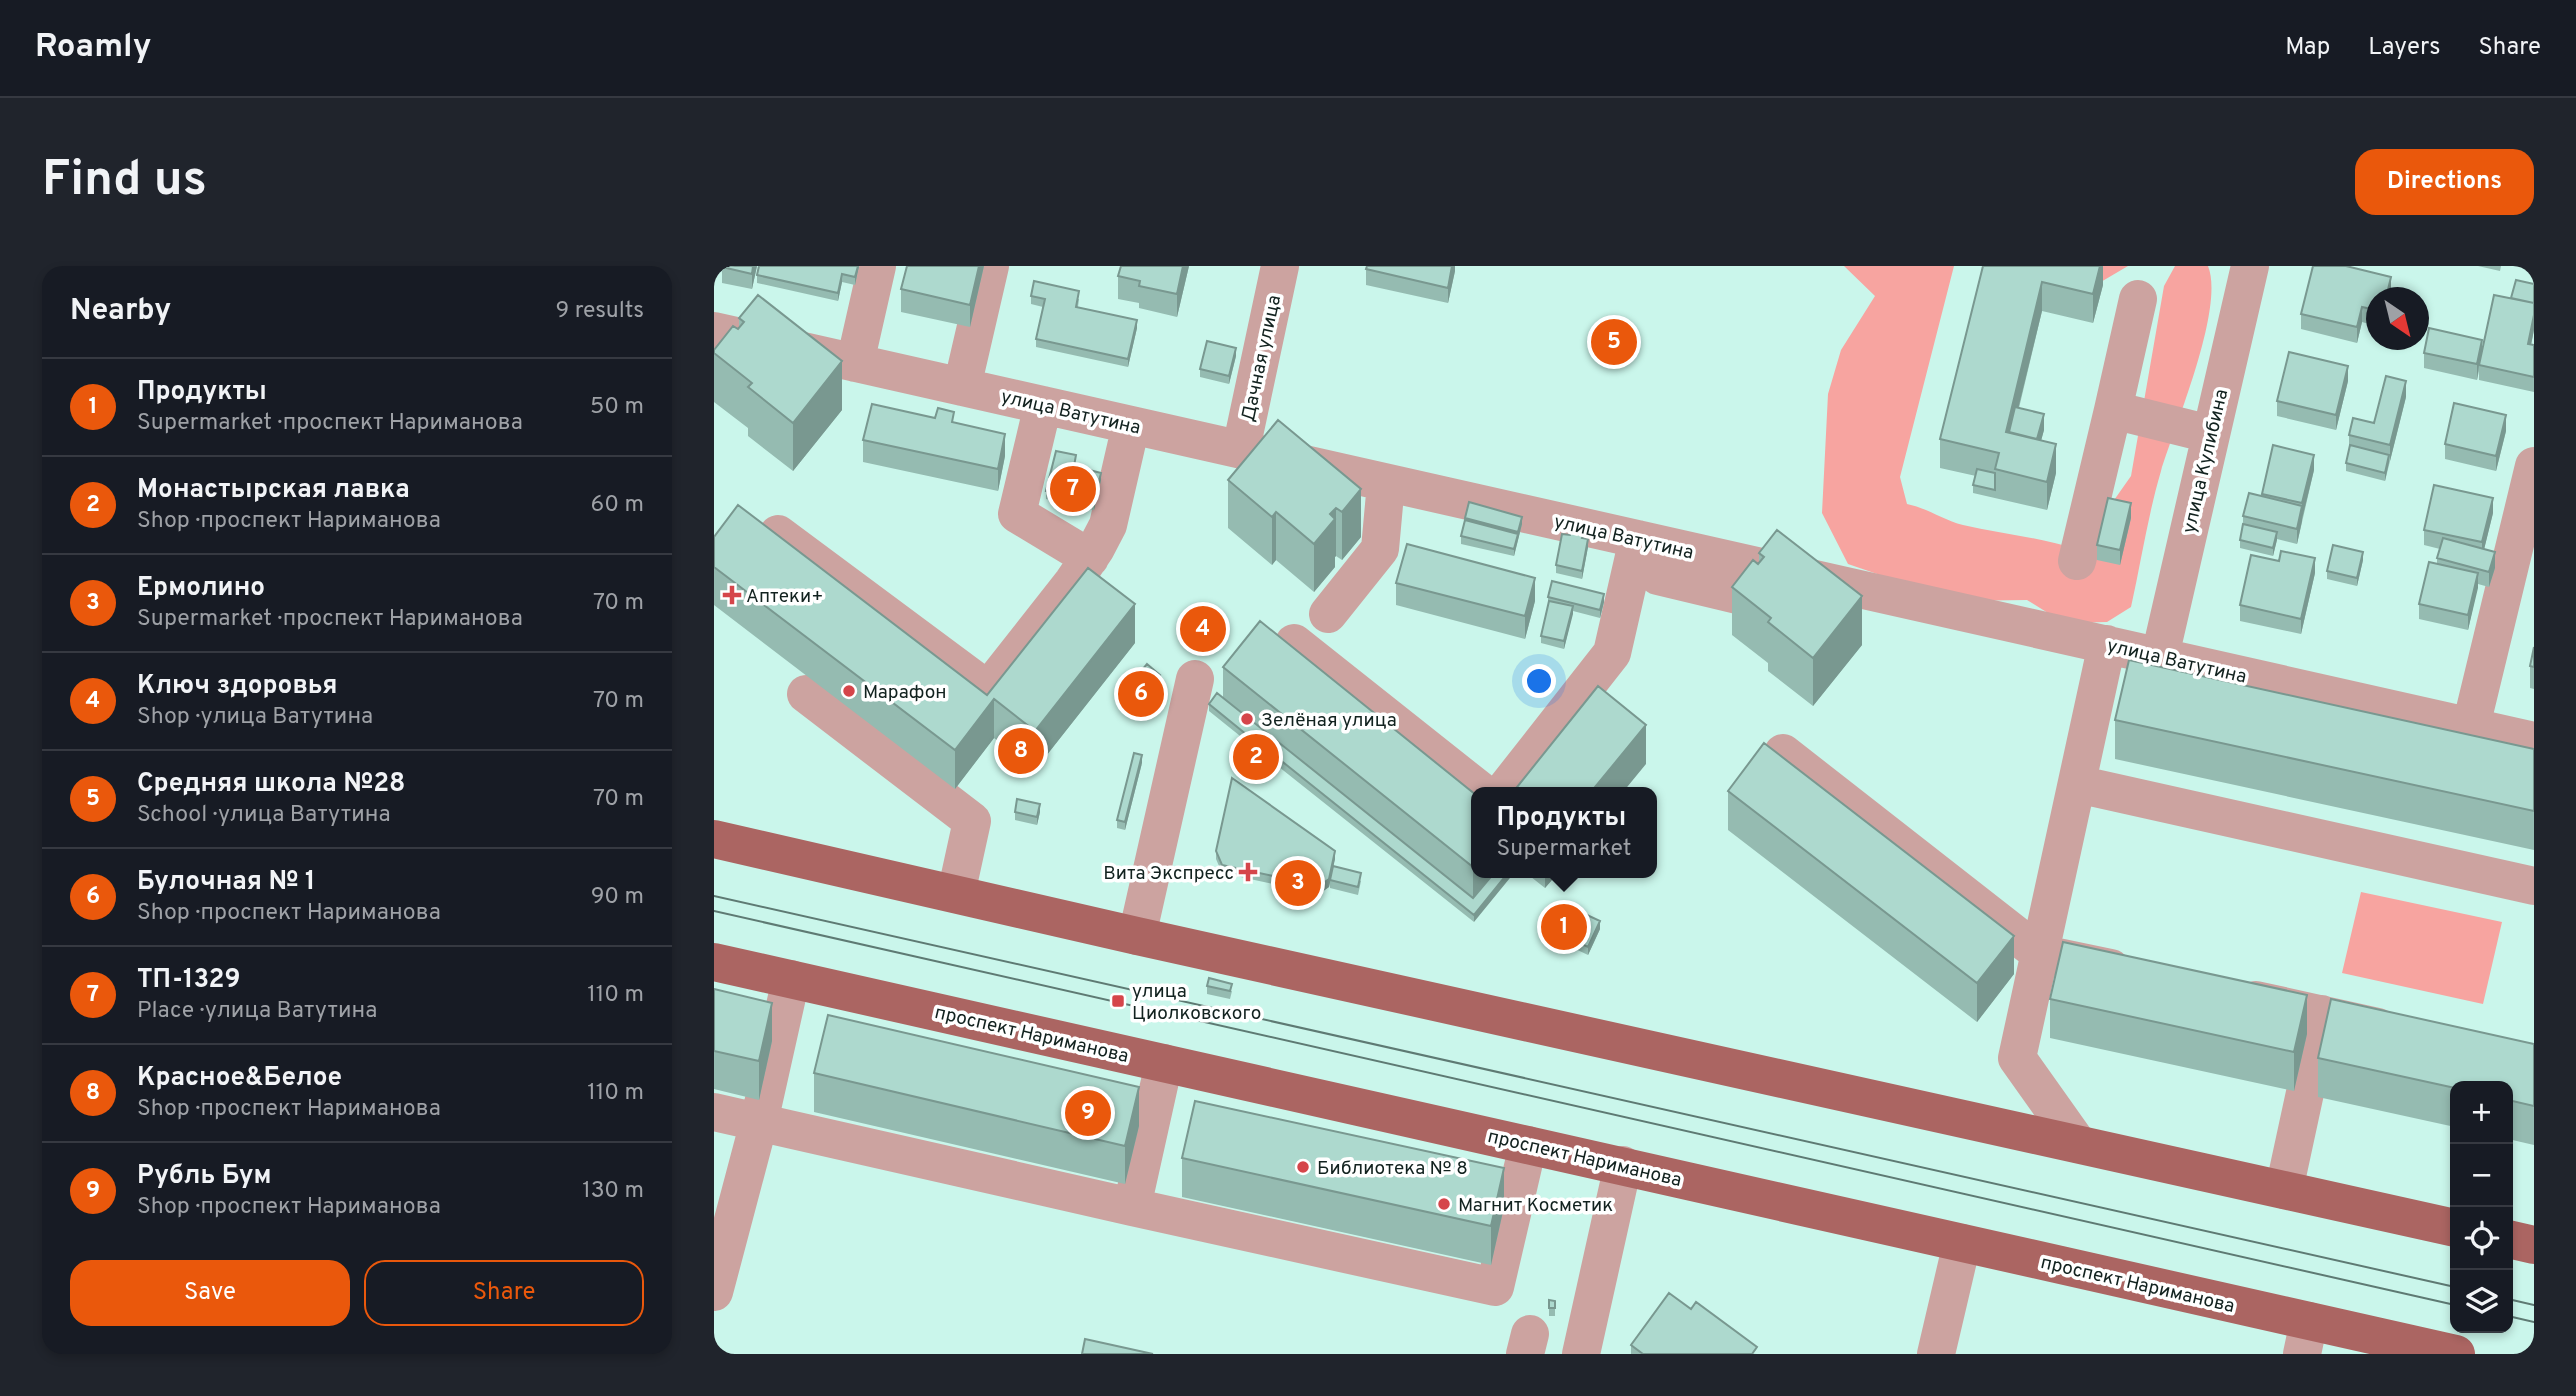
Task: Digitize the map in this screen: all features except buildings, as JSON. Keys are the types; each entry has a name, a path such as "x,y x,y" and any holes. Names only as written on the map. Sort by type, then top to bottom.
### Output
{"main road":[{"path":"714,839 1137,936 2450,1227"},
{"name":"проспект Нариманова","path":"714,962 1962,1243 2305,1338 2456,1354"},
{"path":"2513,1240 2534,1245"}],"street":[{"path":"855,363 877,266"},
{"path":"962,387 990,266"},
{"name":"Дачная улица","path":"1241,449 1280,266"},
{"name":"улица Кулибина","path":"2160,656 2250,266"},
{"path":"2077,561 2138,299"},
{"name":"улица Ватутина","path":"714,331 2534,741"},
{"path":"1043,405 1017,514 1090,558"},
{"path":"2113,410 2210,434"},
{"path":"778,534 988,690 1090,558 1108,525 1131,425"},
{"path":"2471,726 2534,466"},
{"path":"1328,614 1380,550 1386,482"},
{"path":"1507,787 1612,653 1637,539"},
{"path":"1658,576 1750,598 1773,569"},
{"path":"1294,643 1476,787"},
{"path":"2078,1144 2017,1058 2107,644"},
{"path":"1137,936 1195,679"},
{"path":"806,694 972,821 956,894"},
{"path":"1783,753 2039,953 2148,976"},
{"path":"2077,784 2534,886"},
{"path":"714,1292 759,1122 791,979"},
{"path":"2216,991 2415,1035"},
{"path":"2284,1190 2322,1014"},
{"path":"1132,1207 1164,1063"},
{"path":"714,1112 1495,1287 1528,1145"},
{"path":"1581,1354 1623,1166"},
{"path":"1936,1354 1962,1243"}],"shaded area":[{"path":"1844,266 1954,266 1900,477 1907,504 1963,525 2079,550 2131,476 2164,286 2175,266 2208,266 2211,285 2210,309 2204,337 2156,488 2131,607 2107,622 2064,623 2027,600 1956,601 1848,564 1822,513 1828,394 1841,350 1875,296"},
{"path":"2009,266 2128,266 2094,286"},
{"path":"2361,892 2502,922 2483,1004 2342,973"}],"tram line":[{"path":"714,896 2450,1286"},
{"path":"714,911 2450,1304"},
{"path":"2513,1300 2534,1305"},
{"path":"2513,1317 2534,1322"}],"place":[{"name":"Средняя школа №28","path":"1614,342"},
{"name":"ТП-1329","path":"1073,489"},
{"name":"Аптеки+","path":"732,595"},
{"name":"Ключ здоровья","path":"1203,629"},
{"name":"Марафон","path":"849,691"},
{"name":"Булочная № 1","path":"1141,694"},
{"name":"Зелёная улица","path":"1247,719"},
{"name":"Красное&Белое","path":"1021,751"},
{"name":"Монастырская лавка","path":"1256,757"},
{"name":"Вита Экспресс","path":"1248,872"},
{"name":"Ермолино","path":"1298,883"},
{"name":"Продукты","path":"1564,927"},
{"name":"улица Циолковского","path":"1118,1001"},
{"name":"Рубль Бум","path":"1088,1113"},
{"name":"Библиотека № 8","path":"1303,1167"},
{"name":"Магнит Косметик","path":"1444,1204"}]}
